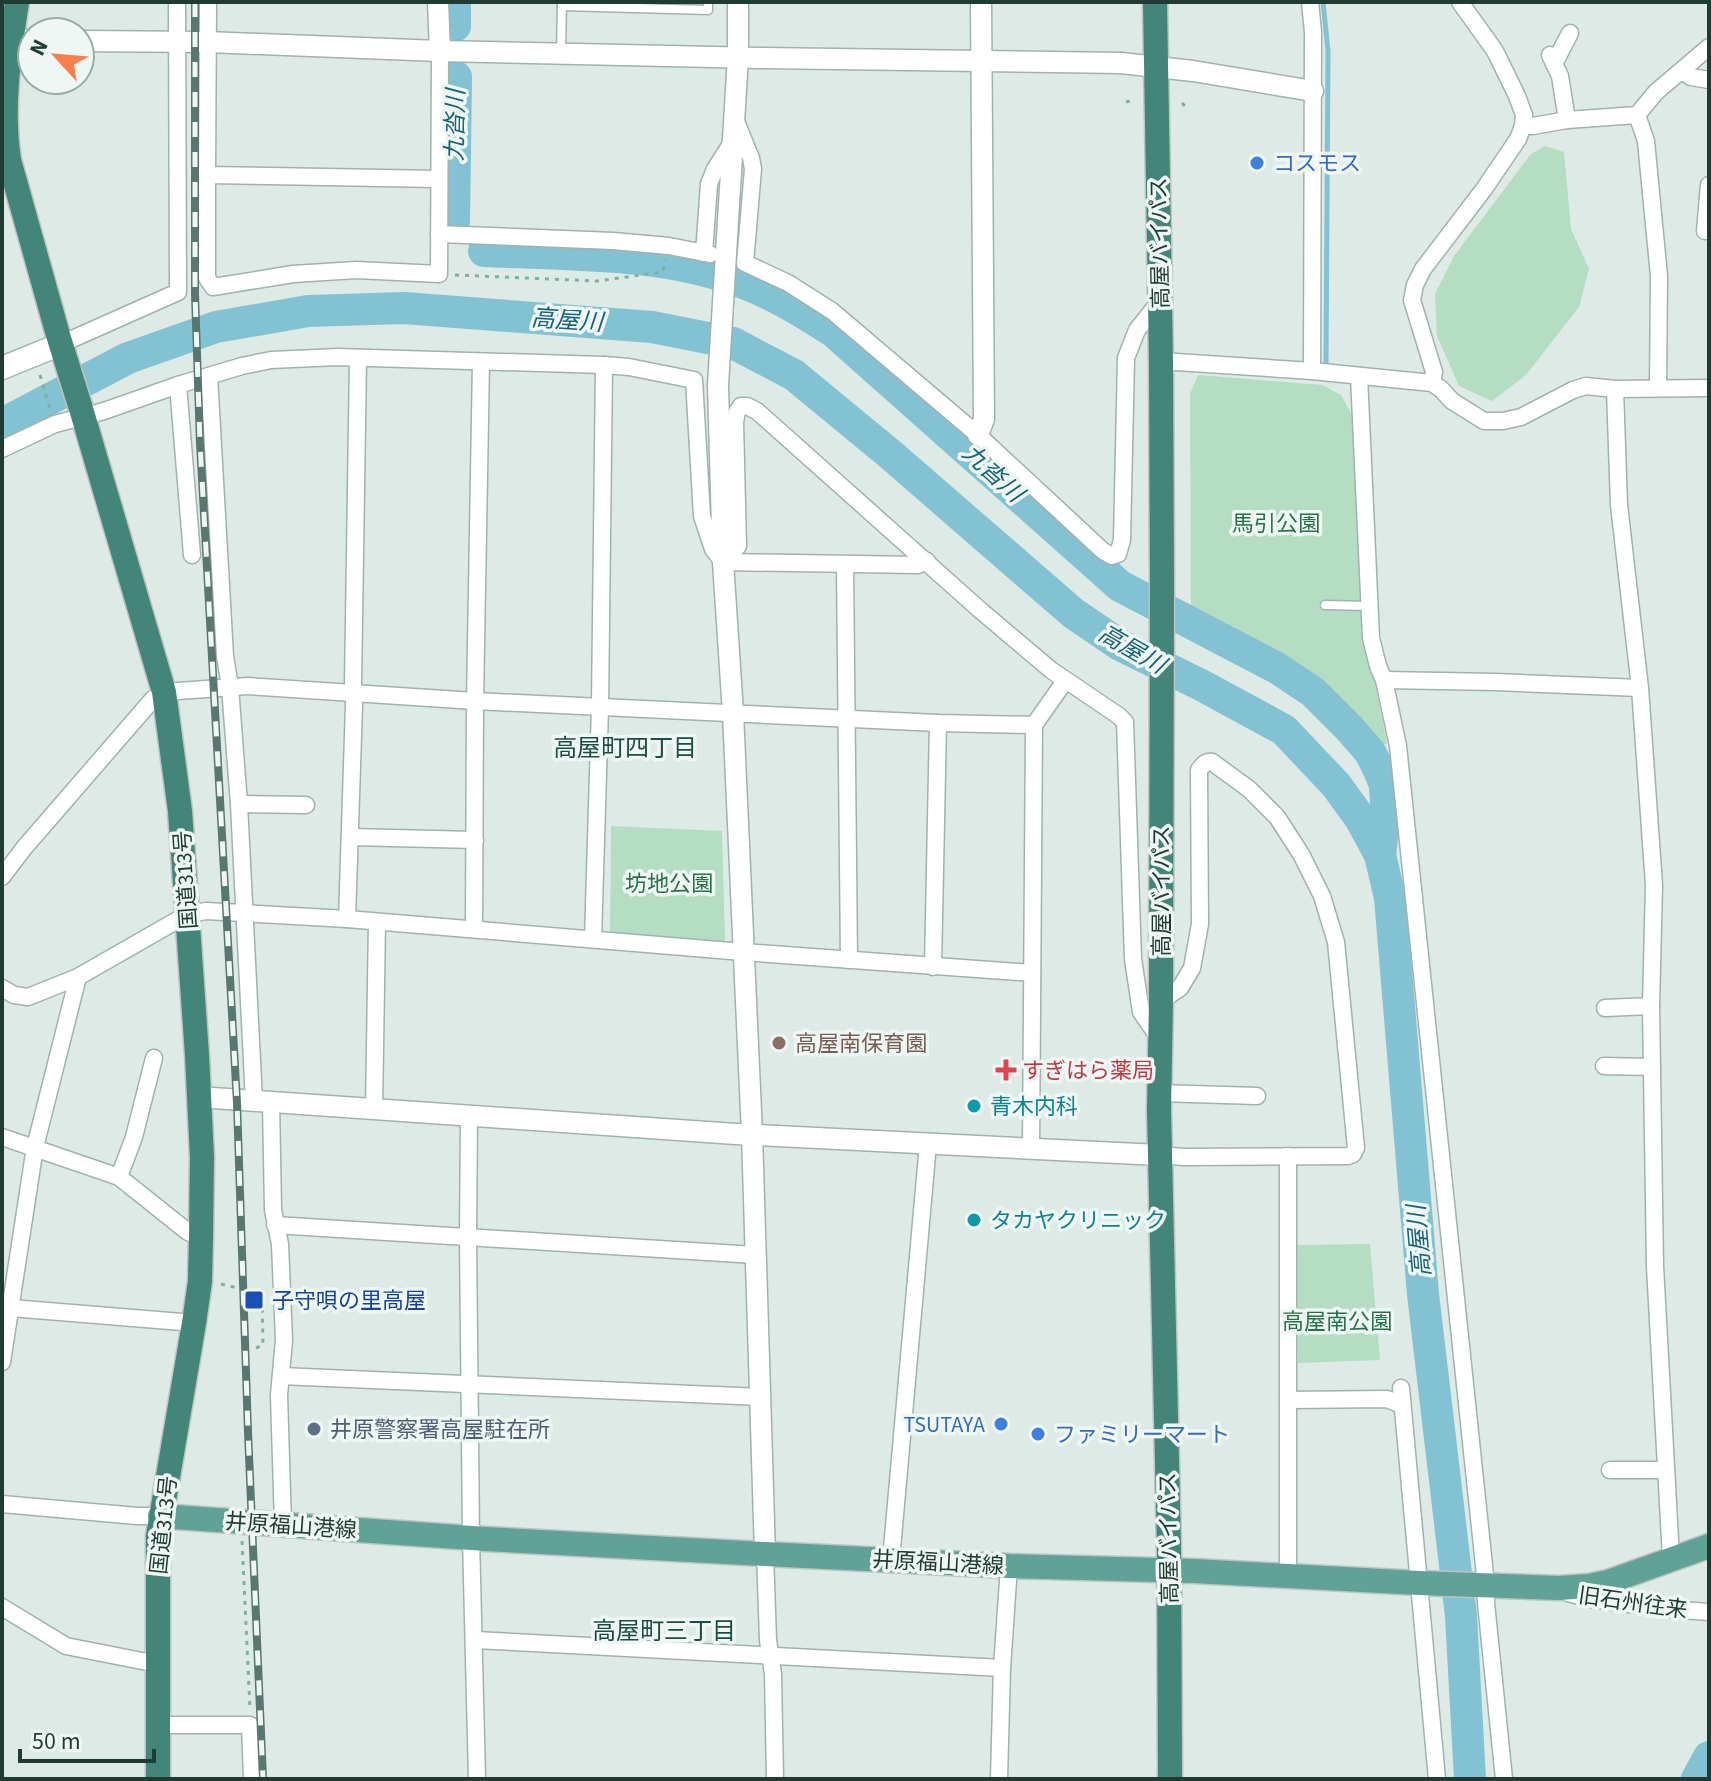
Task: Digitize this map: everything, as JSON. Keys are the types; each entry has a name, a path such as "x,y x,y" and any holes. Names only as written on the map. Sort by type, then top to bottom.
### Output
{"highway":[{"name":"国道313号","path":"17,2 15,39 3,100 12,173 164,692 180,811 202,1157 201,1237 200,1281 194,1323 160,1516 157,1554 158,1779"},
{"name":"高屋バイパス","path":"1155,2 1162,583 1159,1155 1169,1570 1170,1779"}],"main road":[{"path":"2,368 62,349"},
{"name":"井原福山港線","path":"160,1516 471,1538 765,1554 1559,1588 1608,1582 1709,1546"}],"street":[{"path":"62,349 178,292 177,2"},
{"path":"208,2 207,278 213,287 293,274 356,270 439,274 438,2"},
{"path":"738,2 738,57 718,385 723,562 752,1134 775,1779"},
{"path":"978,435 984,419 981,2"},
{"path":"1310,2 1313,32 1312,371"},
{"path":"1432,383 1434,372 1412,300 1415,285 1423,269 1509,151 1523,126 1524,115 1495,51 1460,2"},
{"path":"1567,120 1560,76 1552,59 1570,33"},
{"path":"96,41 1121,63 1193,71 1313,91"},
{"path":"1523,126 1637,115 1656,92 1709,47"},
{"path":"1682,71 1691,77 1709,80"},
{"path":"1637,115 1646,141 1659,276 1658,388"},
{"path":"724,259 753,169 734,117"},
{"path":"207,175 439,179"},
{"path":"1705,231 1709,185"},
{"path":"439,234 669,246 724,259 788,283 832,311 978,435 1112,556 1118,554 1122,540 1126,358 1137,330 1160,301"},
{"path":"178,272 207,278"},
{"path":"2,449 83,414 104,411 178,385 271,360 358,358 629,367 694,380 702,516 713,549 723,562"},
{"path":"347,919 354,692 358,358"},
{"path":"1161,361 1432,383 1452,401 1484,421 1521,417 1586,386 1615,389 1709,388"},
{"path":"474,929 481,362"},
{"path":"593,939 600,707 604,365"},
{"path":"209,376 244,913 275,1225 280,1244 284,1340 279,1395 283,1525"},
{"path":"1359,376 1371,638 1384,680 1398,746 1504,1779"},
{"path":"178,385 192,555"},
{"path":"1615,389 1619,505 1640,688 1654,885 1651,1006 1655,1266 1671,1558"},
{"path":"723,562 738,546 735,422 741,406 747,406 757,411 980,610 1065,681 1125,722 1133,959 1141,1012 1160,1039"},
{"path":"723,562 918,565 927,561"},
{"path":"845,565 849,960"},
{"path":"1384,680 1640,688"},
{"path":"1031,1149 1034,725 1065,681"},
{"path":"2,877 153,699 164,692 248,686 475,701 1034,725"},
{"path":"933,967 938,723"},
{"path":"199,1097 752,1134 1184,1157 1353,1154 1356,1148 1336,942 1322,896 1301,854 1277,817 1249,789 1218,764 1208,761 1199,770 1200,924 1192,968 1180,988 1161,1001"},
{"path":"239,804 306,805"},
{"path":"350,837 475,840"},
{"path":"6,997 28,997 78,977 188,914 206,911 347,919 1032,973"},
{"path":"374,1110 377,922"},
{"path":"2,1362 8,1298 35,1147 78,977"},
{"path":"1605,1008 1651,1006"},
{"path":"119,1177 134,1137 154,1058"},
{"path":"1604,1066 1652,1067"},
{"path":"1159,1093 1257,1096"},
{"path":"469,1115 471,1538 477,1779"},
{"path":"2,1137 119,1177 188,1232 201,1237"},
{"path":"891,1560 928,1144"},
{"path":"1288,1156 1288,1576"},
{"path":"275,1225 755,1255"},
{"path":"8,1298 194,1323"},
{"path":"281,1376 761,1397"},
{"path":"1288,1400 1387,1399 1402,1396 1423,1583 1437,1779"},
{"path":"1610,1470 1666,1470"},
{"path":"2,1504 160,1516"},
{"path":"999,1779 1009,1566"},
{"name":"旧石州往来","path":"1559,1588 1571,1594 1605,1601 1709,1612"},
{"path":"2,1607 66,1646 157,1663"},
{"path":"475,1640 1002,1668"},
{"path":"158,1725 250,1725 252,1779"}],"lane":[{"path":"561,53 562,4 708,10 708,2"},
{"path":"1325,605 1368,606"}],"path":[{"path":"1126,102 1133,100"},
{"path":"439,274 597,281 663,272 664,268"},
{"path":"36,363 53,420"},
{"path":"210,1282 246,1290"},
{"path":"254,1290 265,1290 263,1345 256,1348"},
{"path":"241,1522 250,1725"}],"green space":[{"path":"1545,146 1564,152 1571,229 1589,269 1579,307 1526,375 1492,401 1459,386 1437,336 1435,294 1454,256 1531,154"},
{"name":"馬引公園","path":"1198,375 1322,385 1341,395 1356,422 1365,634 1387,743 1375,750 1354,717 1309,677 1191,614 1190,394"},
{"name":"坊地公園","path":"611,826 722,831 725,942 610,933"},
{"name":"高屋南公園","path":"1370,1244 1380,1360 1298,1363 1297,1245"}],"waterway":[{"name":"九沓川","path":"455,2 455,26"},
{"path":"1323,2 1328,51 1326,363"},
{"name":"九沓川","path":"454,222 456,77"},
{"name":"九沓川","path":"484,251 614,257 710,272 765,292 834,332 1120,586 1277,668 1313,692 1370,752 1385,785 1380,855"},
{"name":"高屋川","path":"2,424 128,358 216,327 308,311 404,308 652,327 733,343 794,375 1073,613 1120,645 1284,730 1336,785 1360,818 1380,855 1390,898 1423,1294 1461,1616 1470,1779"},
{"path":"1381,744 1386,767 1385,785"},
{"path":"1697,1779 1709,1757"}],"railway":[{"path":"195,2 195,294 200,443 237,1103 263,1779"}],"place":[{"name":"コスモス","path":"1257,163"},
{"name":"高屋南保育園","path":"779,1043"},
{"name":"すぎはら薬局","path":"1006,1070"},
{"name":"青木内科","path":"974,1106"},
{"name":"タカヤクリニック","path":"974,1220"},
{"name":"子守唄の里高屋","path":"254,1300"},
{"name":"TSUTAYA","path":"1001,1424"},
{"name":"井原警察署高屋駐在所","path":"314,1429"},
{"name":"ファミリーマート","path":"1038,1434"}],"district":[{"name":"高屋町四丁目","path":"625,748"},
{"name":"高屋町三丁目","path":"664,1631"}]}
